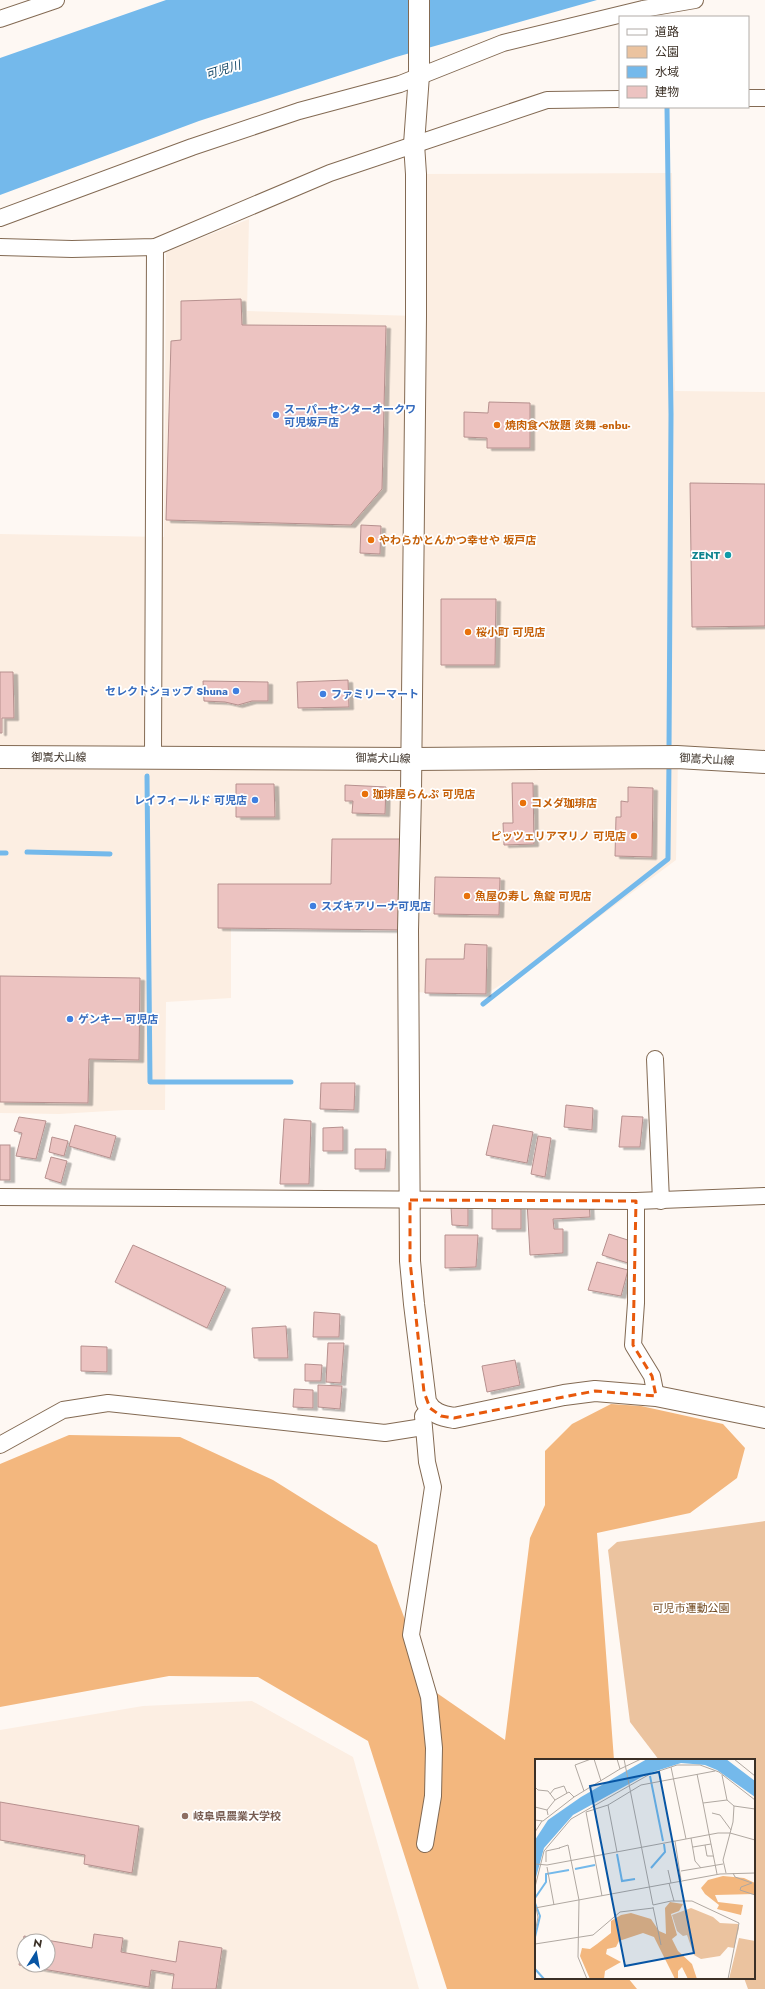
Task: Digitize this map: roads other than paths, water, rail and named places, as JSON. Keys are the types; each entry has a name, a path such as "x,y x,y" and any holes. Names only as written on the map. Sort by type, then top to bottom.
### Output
{"main road":[{"name":"御嵩犬山線","path":"0,757 412,759 669,758 765,762"}],"street":[{"path":"0,19 56,0"},
{"path":"419,0 419,66 414,144 416,174 416,324 412,759 408,930 410,1261 424,1392 430,1408 441,1416 454,1418 564,1395 595,1392 656,1396 765,1418"},
{"path":"0,218 192,147 299,111 400,84 419,66 444,68 503,43 657,7 695,0"},
{"path":"749,98 765,98"},
{"path":"0,247 72,249 155,247 330,173 547,100 619,99"},
{"path":"153,757 155,247"},
{"path":"655,1059 661,1201"},
{"path":"0,1198 661,1201 765,1196"},
{"path":"636,1201 636,1303 633,1345 652,1376 656,1396"},
{"path":"0,1445 64,1410 108,1403 378,1433 423,1427"},
{"path":"424,1844 433,1796 434,1748 429,1697 411,1635 433,1487 427,1462 423,1427 423,1416 430,1408"}],"water":[{"name":"可児川","path":"166,0 597,0 396,57 199,121 0,195 0,58"}],"waterway":[{"path":"667,108 671,414 669,751"},
{"path":"483,1004 668,859 669,761"},
{"path":"147,776 150,1082 291,1082"},
{"path":"27,852 110,854"},
{"path":"0,853 6,853"}],"place":[{"name":"スーパーセンターオークワ 可児坂戸店","path":"276,415"},
{"name":"焼肉食べ放題 炎舞 ‐enbu‐","path":"497,425"},
{"name":"やわらかとんかつ幸せや 坂戸店","path":"371,540"},
{"name":"ZENT","path":"728,555"},
{"name":"桜小町 可児店","path":"468,632"},
{"name":"セレクトショップ Shuna","path":"236,691"},
{"name":"ファミリーマート","path":"323,694"},
{"name":"珈琲屋らんぷ 可児店","path":"365,794"},
{"name":"レイフィールド 可児店","path":"255,800"},
{"name":"コメダ珈琲店","path":"523,803"},
{"name":"ピッツェリアマリノ 可児店","path":"634,836"},
{"name":"魚屋の寿し 魚錠 可児店","path":"467,896"},
{"name":"スズキアリーナ可児店","path":"313,906"},
{"name":"ゲンキー 可児店","path":"70,1019"},
{"name":"岐阜県農業大学校","path":"185,1816"}],"park label":[{"name":"可児市運動公園","path":"691,1608"}]}
